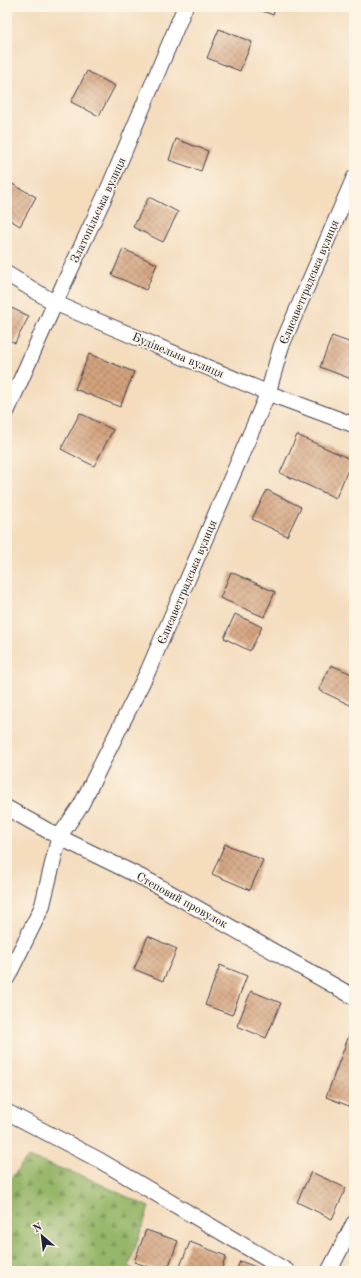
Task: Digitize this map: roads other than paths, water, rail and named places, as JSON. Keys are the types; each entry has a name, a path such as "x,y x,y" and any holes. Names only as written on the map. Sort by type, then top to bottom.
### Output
{"street":[{"name":"Златопільська вулиця","path":"7,411 54,303 110,185 185,7"},
{"name":"Єлисаветградська вулиця","path":"7,978 42,907 59,837 81,805 148,671 268,393 281,347 354,178"},
{"name":"Будівельна вулиця","path":"7,274 54,303 268,393 354,425"},
{"name":"Степовий провулок","path":"7,808 59,837 151,882 354,997"},
{"path":"7,1112 99,1160 287,1271"},
{"path":"329,1271 354,1223"}]}
